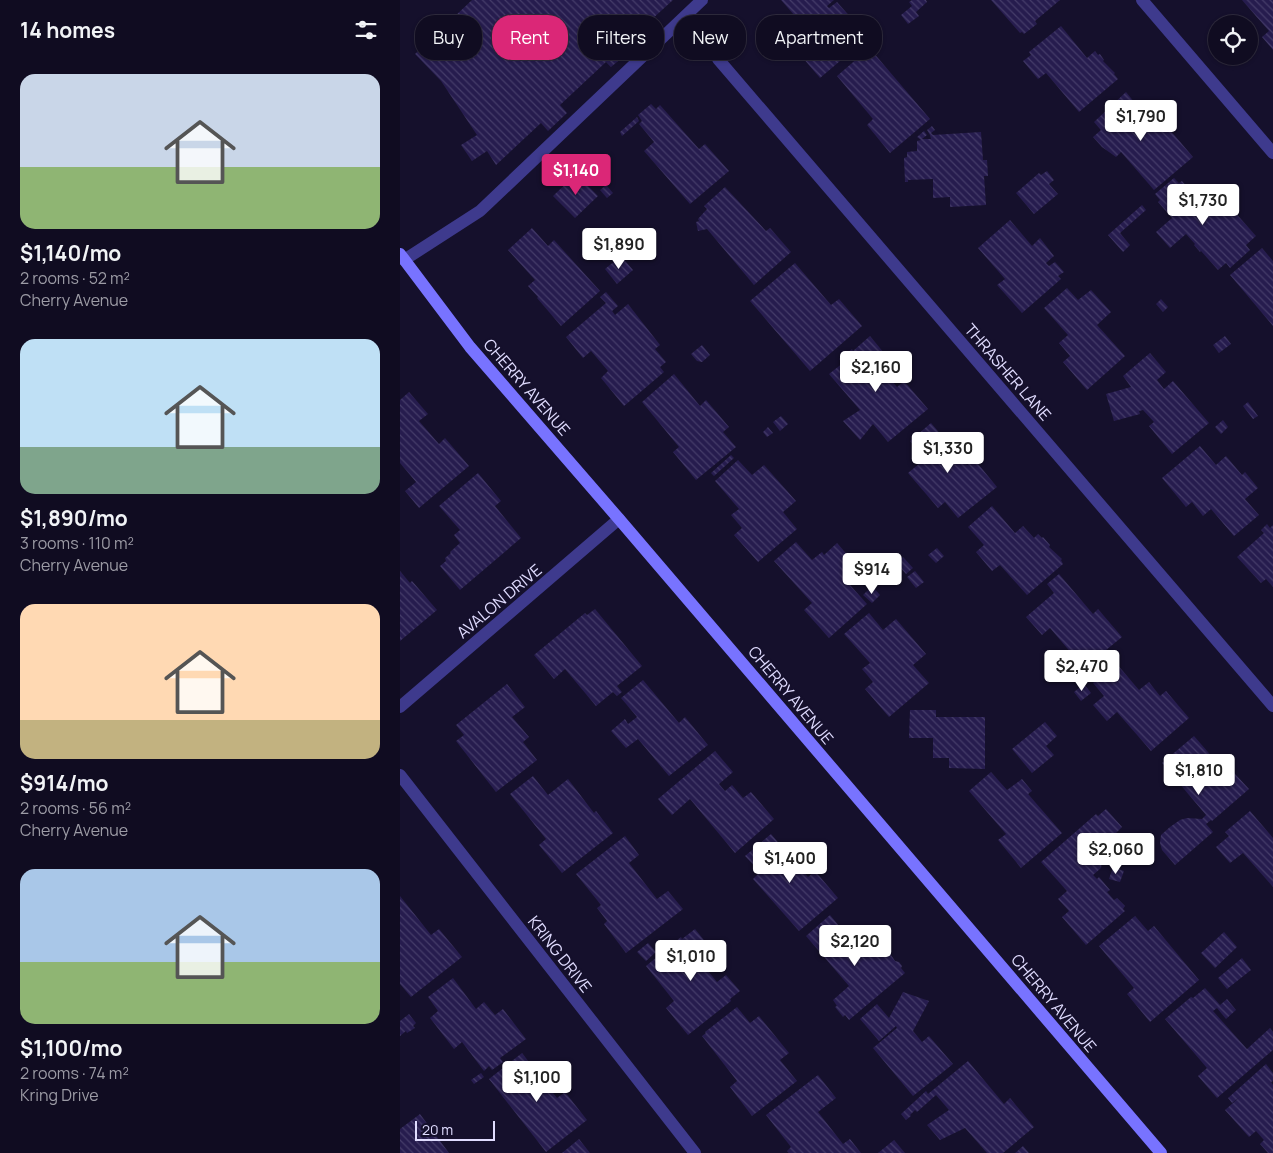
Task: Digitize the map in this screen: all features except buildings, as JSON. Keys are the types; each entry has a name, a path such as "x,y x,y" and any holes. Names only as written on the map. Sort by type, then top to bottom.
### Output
{"street":[{"path":"402,257 480,211 702,0"},
{"path":"1142,0 1273,153"},
{"name":"THRASHER LANE","path":"719,60 1273,706"},
{"name":"CHERRY AVENUE","path":"402,257 470,347 1161,1153"},
{"name":"AVALON DRIVE","path":"400,707 619,519"},
{"name":"KRING DRIVE","path":"400,775 695,1153"}]}
